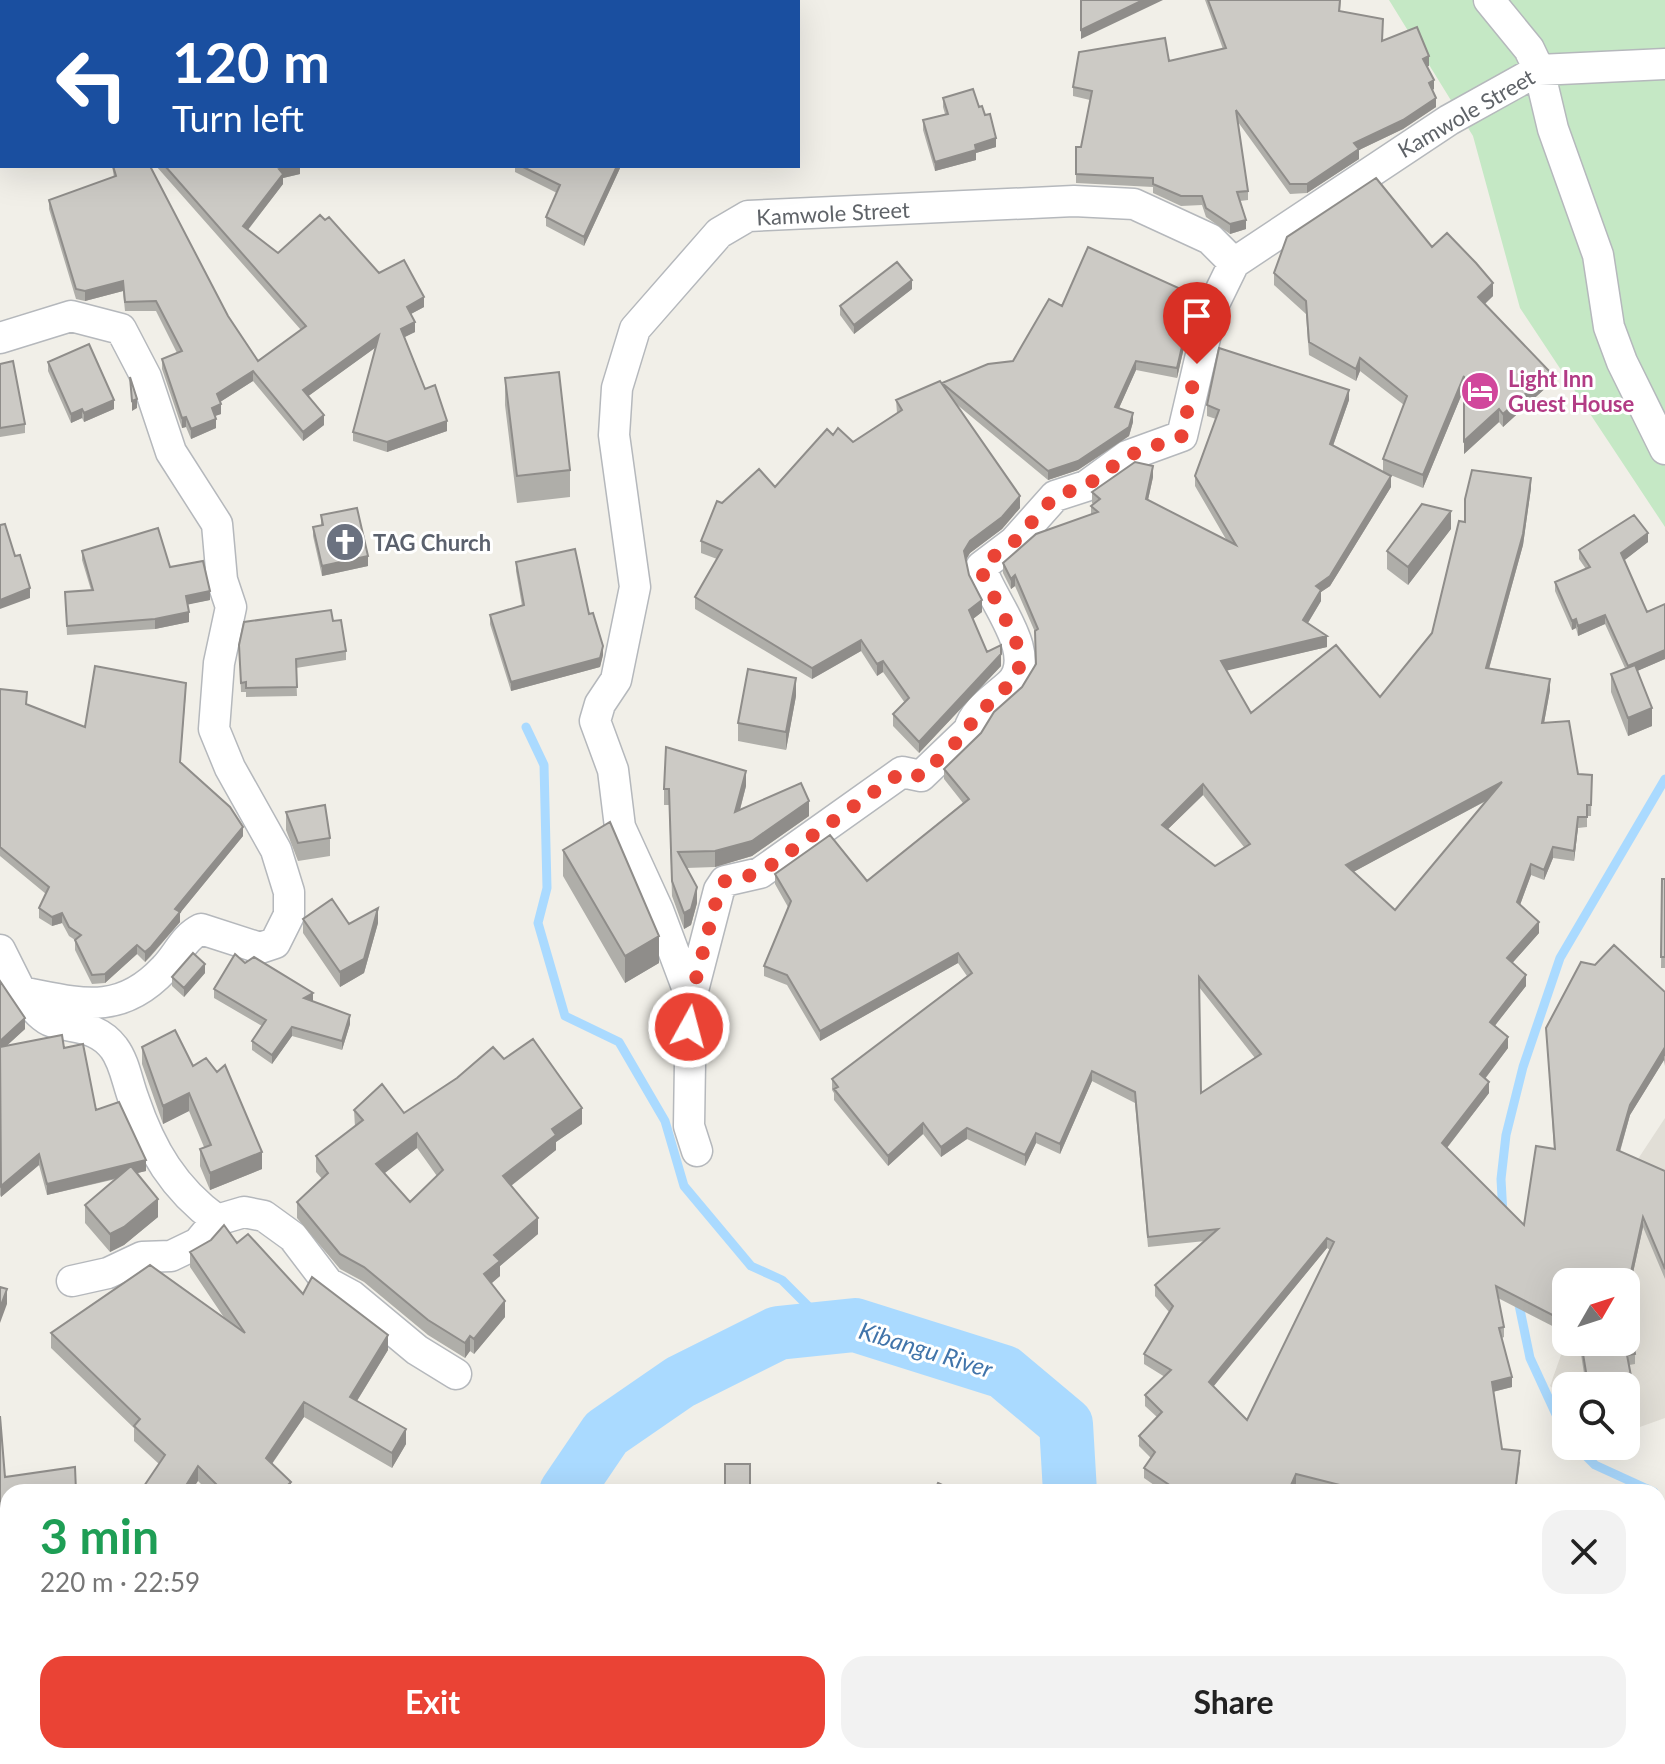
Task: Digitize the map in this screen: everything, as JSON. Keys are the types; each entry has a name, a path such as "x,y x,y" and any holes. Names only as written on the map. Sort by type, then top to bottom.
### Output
{"street":[{"path":"1489,0 1529,49 1539,70 1553,129 1598,255 1609,327 1627,374 1665,449"},
{"name":"Kamwole Street","path":"697,1151 689,1126 691,998 658,910 637,871 620,827 613,770 595,721 600,704 616,680 635,587 614,435 617,388 635,329 719,233 748,216 1074,201 1134,204 1210,239 1234,263 1449,120 1539,70 1665,64"},
{"path":"691,998 719,890 725,881 760,873 902,772 921,776 969,730 972,720 1013,681 1019,669 1016,640 981,567 1014,542 1055,496 1086,486 1127,456 1182,436 1212,308 1234,263"},
{"path":"0,338 71,316 121,329 146,377 171,452 217,524 222,580 231,607 216,686 214,729 230,768 276,850 289,892 289,915 275,943 260,948 201,929 183,943 167,967 147,986 126,998 88,1005 21,992"},
{"path":"0,950 21,992 51,1021 87,1028 100,1034 113,1048 123,1064 134,1102 174,1181 189,1199 217,1220"},
{"path":"72,1281 108,1273 142,1257 171,1256 198,1243 217,1220 244,1212 264,1216 293,1237 328,1283 352,1296 417,1350 456,1374"}],"shaded area":[{"path":"1665,1118 1665,1418 1640,1427 1640,1372 1555,1372 1561,1356 1640,1356 1640,1268 1624,1268 1613,1207 1638,1159"}],"green space":[{"path":"1389,0 1665,0 1665,527 1520,308 1473,136"}],"building":[{"path":"1081,0 1143,0 1081,30"},
{"path":"1208,0 1340,0 1339,11 1383,19 1382,41 1417,27 1429,56 1423,59 1434,80 1429,83 1436,98 1403,120 1354,143 1359,149 1307,184 1290,184 1236,110 1248,191 1237,192 1246,220 1230,224 1206,208 1202,196 1181,196 1153,184 1153,178 1076,174 1076,147 1081,147 1092,91 1073,87 1079,52 1165,38 1169,61 1226,48"},
{"path":"973,89 979,107 982,106 985,115 990,114 996,138 975,145 976,150 935,162 923,120 948,114 943,98"},
{"path":"114,168 151,168 228,316 258,361 306,326 167,168 283,168 279,169 283,174 243,226 278,253 320,215 325,220 329,217 379,273 404,260 424,297 407,307 415,322 401,329 425,389 435,385 447,421 387,442 353,432 379,335 303,390 324,415 303,432 253,371 217,394 221,404 212,408 216,419 191,429 186,417 182,418 162,359 182,351 156,301 125,302 123,281 85,291 76,289 49,200 116,176"},
{"path":"525,168 616,168 584,237 546,217 560,185"},
{"path":"1376,178 1432,247 1447,233 1476,263 1493,283 1478,297 1550,372 1503,414 1499,409 1464,441 1464,376 1423,475 1383,459 1407,396 1360,358 1356,369 1309,342 1306,301 1274,273 1287,237"},
{"path":"1088,247 1194,295 1177,368 1136,361 1115,407 1133,413 1129,427 1078,461 1048,471 942,383 988,364 1013,361 1049,299 1062,306"},
{"path":"897,262 912,280 854,325 840,306"},
{"path":"89,344 114,400 84,413 82,409 71,414 48,362"},
{"path":"1219,348 1349,390 1330,444 1391,476 1330,576 1316,586 1321,590 1303,620 1327,636 1221,661 1251,713 1336,645 1380,697 1432,633 1459,521 1465,522 1465,499 1472,470 1531,478 1523,534 1486,668 1550,679 1542,723 1569,721 1578,774 1592,775 1591,805 1587,805 1587,817 1578,817 1574,851 1553,847 1544,870 1531,864 1517,902 1539,922 1507,958 1526,975 1490,1022 1508,1037 1480,1074 1489,1082 1442,1143 1524,1225 1536,1146 1555,1149 1546,1028 1581,962 1595,965 1614,945 1665,992 1665,1056 1664,1049 1630,1105 1617,1150 1665,1171 1665,1269 1643,1217 1632,1268 1552,1268 1552,1315 1496,1286 1504,1327 1499,1328 1512,1377 1492,1382 1502,1449 1520,1451 1516,1484 1336,1484 1296,1474 1292,1484 1168,1484 1144,1468 1155,1452 1139,1436 1162,1412 1145,1395 1171,1370 1144,1354 1173,1306 1155,1285 1218,1229 1148,1237 1135,1092 1092,1071 1060,1144 1036,1133 1025,1155 967,1128 941,1147 923,1123 888,1156 834,1089 838,1087 832,1079 972,973 958,953 820,1031 787,975 764,966 791,901 775,874 830,835 867,881 969,799 944,769 981,733 994,712 1022,687 1036,664 1035,631 1038,629 1015,575 1011,579 1003,563 1036,534 1098,512 1091,506 1100,499 1092,492 1135,462 1153,466 1146,499 1236,545 1195,476 1219,410 1207,405","holes":["1502,782 1395,910 1346,865","1203,784 1250,844 1215,866 1162,825","1199,977 1261,1054 1201,1093","1327,1238 1334,1242 1247,1420 1209,1382"]},
{"path":"13,361 25,424 0,428 0,364"},
{"path":"559,372 570,470 517,476 505,378"},
{"path":"130,377 137,399 132,401"},
{"path":"940,381 1020,496 1002,517 970,541 964,551 969,575 982,600 969,610 987,652 1001,645 1001,654 919,742 893,714 909,698 883,661 877,664 861,640 812,668 695,597 722,550 701,541 717,501 722,503 759,469 775,487 827,429 833,435 838,428 853,442 902,410 896,400"},
{"path":"1422,504 1451,511 1408,567 1387,551"},
{"path":"357,508 368,556 322,566 313,527 323,525 321,515"},
{"path":"1634,515 1648,533 1621,553 1647,612 1665,604 1665,650 1628,666 1605,615 1578,626 1576,619 1572,621 1555,582 1590,567 1579,550"},
{"path":"5,524 15,556 20,555 30,588 0,600 0,525"},
{"path":"158,528 170,567 203,561 210,591 186,596 189,612 155,619 67,626 65,592 93,590 82,551"},
{"path":"575,549 589,614 593,613 603,646 600,658 511,682 490,615 524,605 516,562"},
{"path":"331,610 333,621 341,620 346,651 296,659 297,687 246,688 246,682 241,683 239,645 244,622"},
{"path":"1635,665 1652,708 1628,718 1611,674"},
{"path":"95,666 186,683 180,762 230,807 243,827 175,909 180,912 151,947 145,952 137,945 105,974 92,975 75,940 81,935 69,927 62,913 52,917 39,908 49,887 0,847 0,689 27,692 26,704 85,727"},
{"path":"748,669 796,678 786,732 738,723"},
{"path":"666,747 746,771 735,812 801,783 809,801 752,841 715,851 678,852 697,887 691,909 684,913 672,881 669,789 664,789"},
{"path":"325,805 330,838 298,843 286,812"},
{"path":"610,822 659,936 625,956 563,850"},
{"path":"1662,879 1665,879 1665,957 1661,957"},
{"path":"332,899 349,924 378,908 364,959 340,972 303,919"},
{"path":"193,953 205,964 184,988 172,977"},
{"path":"235,954 245,963 254,957 313,993 304,998 350,1015 342,1041 292,1027 272,1055 252,1041 266,1020 214,989"},
{"path":"0,981 25,1018 0,1041"},
{"path":"175,1030 193,1066 206,1058 217,1072 225,1065 262,1152 210,1173 200,1149 211,1145 189,1093 163,1106 142,1047"},
{"path":"62,1035 64,1048 83,1044 96,1110 119,1102 146,1160 47,1184 39,1154 1,1186 0,1047"},
{"path":"533,1039 582,1108 552,1129 556,1135 503,1176 538,1218 494,1255 500,1261 484,1274 505,1301 474,1339 470,1336 465,1343 428,1320 364,1267 340,1254 297,1202 328,1173 316,1156 363,1120 354,1110 382,1084 404,1113 457,1078 493,1047 504,1059","holes":["417,1133 443,1170 410,1202 376,1164"]},
{"path":"131,1166 158,1199 124,1227 110,1234 85,1205"},
{"path":"224,1225 237,1243 248,1234 303,1294 312,1277 388,1335 350,1397 406,1429 392,1453 304,1402 266,1458 291,1482 289,1484 216,1484 198,1466 187,1484 145,1484 165,1455 134,1426 140,1419 51,1333 150,1265 245,1333 190,1252 211,1240"},
{"path":"0,1287 7,1289 0,1308"},
{"path":"1583,1356 1627,1356 1630,1372 1586,1372"},
{"path":"0,1416 5,1477 75,1467 76,1484 0,1484"},
{"path":"725,1464 750,1464 750,1484 725,1484"}],"waterway":[{"path":"526,727 544,765 547,888 538,923 565,1016 619,1042 665,1121 684,1186 751,1266 782,1280 829,1327"},
{"path":"1503,1215 1501,1179 1506,1135 1523,1067 1560,958 1665,779"},
{"path":"1518,1300 1530,1358 1552,1406"},
{"name":"Kibangu River","path":"571,1484 606,1433 680,1382 778,1333 855,1325 1004,1372 1066,1424 1070,1484"},
{"path":"1590,1460 1637,1484"}],"place":[{"name":"Light Inn Guest House","path":"1480,391"},
{"name":"TAG Church","path":"345,542"}],"route":[{"path":"689,1027 691,998 719,890 725,881 760,873 821,833 902,772 921,776 969,730 972,720 1013,681 1019,669 1016,640 981,567 1014,542 1055,496 1086,486 1127,456 1182,436 1197,364"}]}
